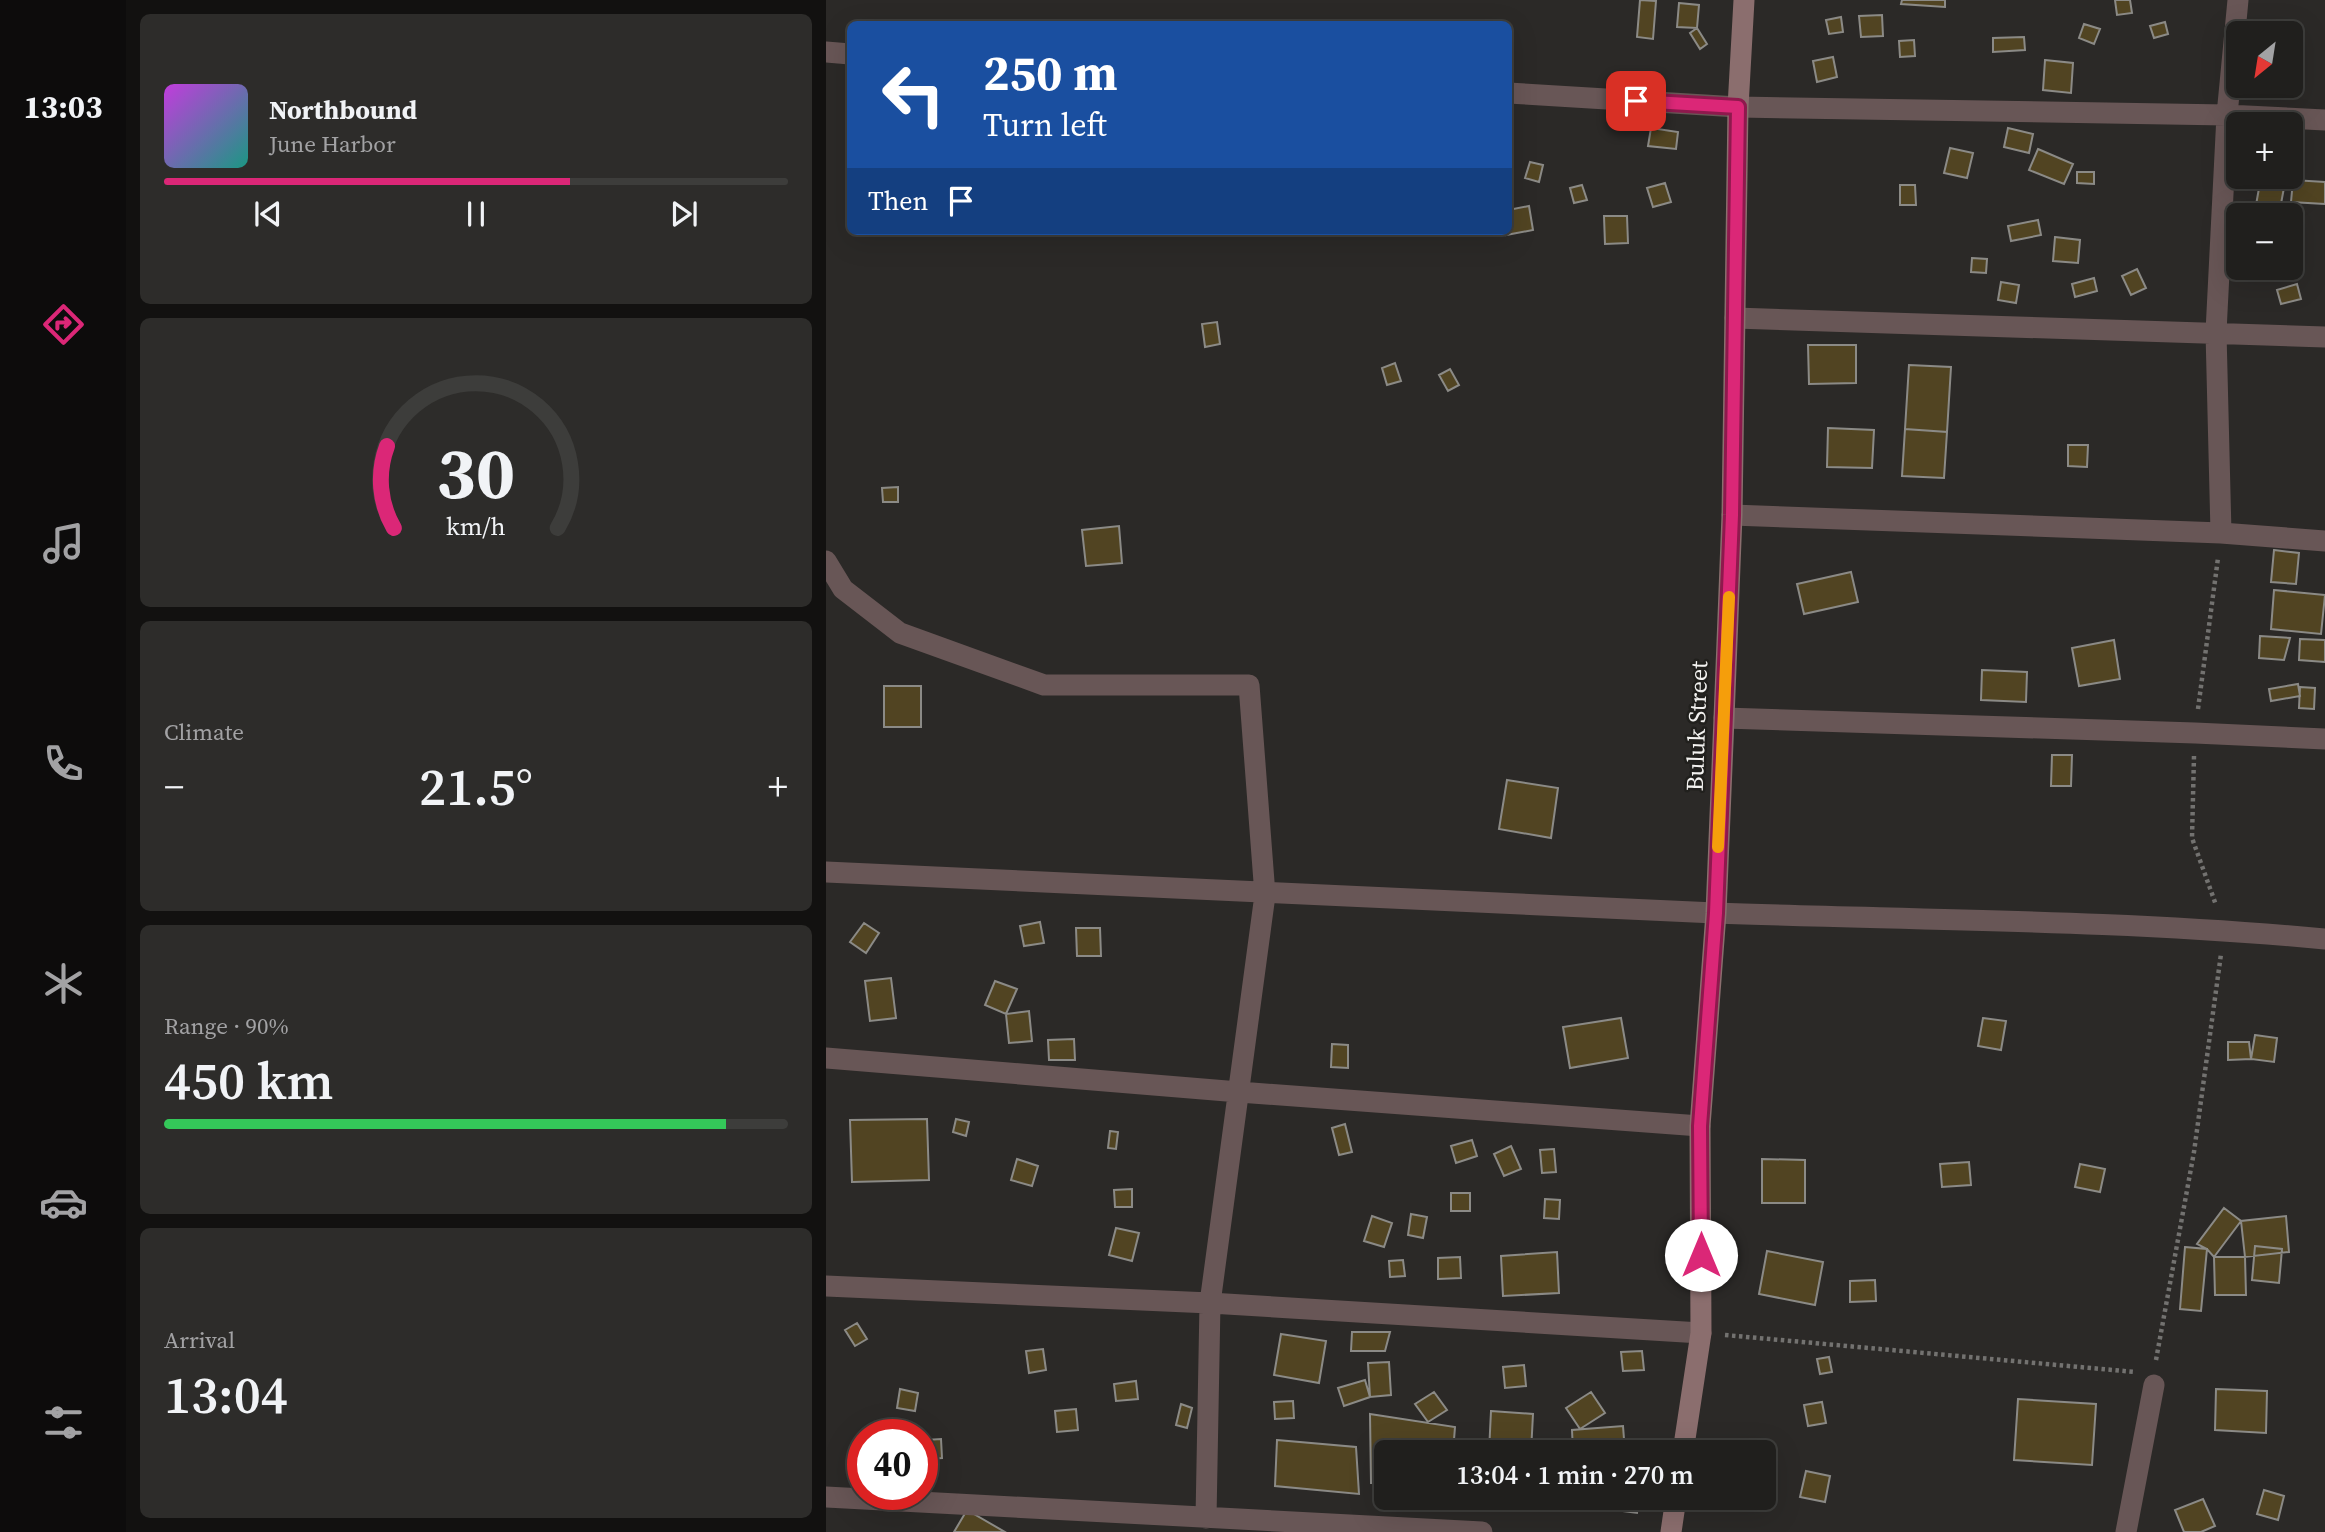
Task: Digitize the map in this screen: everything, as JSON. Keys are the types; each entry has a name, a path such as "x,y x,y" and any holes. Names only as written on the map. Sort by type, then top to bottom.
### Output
{"street":[{"name":"Buluk Street","path":"1685,1440 1701,1333 1700,1126 1716,913 1732,515 1738,107 1744,0"},
{"path":"2227,112 2238,0"},
{"path":"826,52 847,54"},
{"path":"1512,93 1738,107 2226,115"},
{"path":"2303,119 2325,120"},
{"path":"2221,533 2216,332 2226,135"},
{"path":"1735,318 2325,337"},
{"path":"1732,515 2221,533 2325,541"},
{"path":"826,561 843,589 900,633 1044,685 1249,685 1265,895 1210,1303 1206,1518"},
{"path":"1724,718 2325,739"},
{"path":"826,872 1265,895 2224,929 2325,939"},
{"path":"826,1058 1700,1126"},
{"path":"826,1286 1210,1303 1701,1333"},
{"path":"2126,1532 2153,1379"},
{"path":"826,1497 1482,1532"},
{"path":"1671,1532 1674,1510"}],"path":[{"path":"1701,1333 2153,1379 2194,1152 2224,929 2192,838 2195,733 2221,533"}],"building":[{"path":"1640,0 1656,1 1653,39 1637,37"},
{"path":"1902,0 1945,0 1945,7 1901,4"},
{"path":"2115,0 2130,0 2132,13 2117,15"},
{"path":"1679,3 1699,5 1697,28 1677,27"},
{"path":"1882,15 1883,36 1861,37 1859,16"},
{"path":"1841,17 1843,32 1829,34 1826,20"},
{"path":"2165,22 2168,34 2154,38 2150,26"},
{"path":"2084,24 2100,29 2094,44 2079,38"},
{"path":"1697,28 1707,44 1700,49 1690,33"},
{"path":"2024,37 2025,50 1993,52 1993,38"},
{"path":"1914,40 1915,56 1900,57 1899,41"},
{"path":"1833,57 1837,77 1817,82 1813,61"},
{"path":"2045,60 2073,63 2071,93 2043,90"},
{"path":"1651,128 1678,132 1676,149 1648,146"},
{"path":"2008,128 2033,134 2029,153 2004,147"},
{"path":"1950,148 1973,153 1967,178 1944,173"},
{"path":"2038,149 2073,164 2064,184 2029,170"},
{"path":"1530,162 1543,165 1539,182 1525,178"},
{"path":"2077,172 2094,172 2094,184 2077,183"},
{"path":"2303,181 2325,182 2325,204 2291,202 2292,189 2303,189"},
{"path":"1665,183 1671,202 1653,207 1647,188"},
{"path":"1582,185 1587,200 1574,203 1570,188"},
{"path":"1900,185 1915,185 1916,205 1900,205"},
{"path":"2259,189 2284,189 2281,203 2256,203"},
{"path":"1529,206 1533,230 1512,234 1512,209"},
{"path":"1604,216 1627,216 1628,243 1605,244"},
{"path":"2038,220 2041,235 2011,241 2008,226"},
{"path":"2055,237 2080,240 2078,263 2053,261"},
{"path":"1972,258 1987,259 1986,273 1971,272"},
{"path":"2137,269 2146,288 2131,295 2122,276"},
{"path":"2094,278 2097,291 2075,297 2072,284"},
{"path":"2001,282 2019,285 2016,303 1998,300"},
{"path":"2297,284 2301,299 2281,304 2277,290"},
{"path":"1217,322 1220,344 1205,347 1202,324"},
{"path":"1808,345 1856,345 1856,383 1809,384"},
{"path":"1395,363 1401,381 1387,385 1382,368"},
{"path":"1909,365 1951,367 1947,432 1905,429"},
{"path":"1450,369 1459,385 1448,391 1439,375"},
{"path":"1828,428 1874,430 1872,468 1827,467"},
{"path":"1905,429 1947,432 1944,478 1902,476"},
{"path":"2068,445 2088,445 2087,467 2068,466"},
{"path":"898,487 898,502 883,502 882,488"},
{"path":"1119,526 1122,563 1086,566 1082,530"},
{"path":"2274,550 2299,553 2296,584 2271,582"},
{"path":"1851,572 1858,602 1804,614 1797,584"},
{"path":"2274,590 2325,595 2321,634 2271,629"},
{"path":"2260,636 2290,638 2284,660 2259,658"},
{"path":"2300,639 2325,640 2325,662 2299,660"},
{"path":"2114,640 2120,679 2079,686 2072,648"},
{"path":"1982,670 2027,672 2026,702 1981,700"},
{"path":"2298,684 2300,696 2271,701 2269,689"},
{"path":"884,686 921,686 921,727 884,727"},
{"path":"2300,687 2315,688 2314,709 2299,708"},
{"path":"2052,755 2072,755 2071,786 2051,786"},
{"path":"1507,780 1558,788 1551,838 1499,829"},
{"path":"1040,922 1044,943 1024,946 1020,926"},
{"path":"864,923 879,933 866,953 850,942"},
{"path":"1076,928 1100,928 1101,956 1077,956"},
{"path":"891,978 896,1018 870,1021 865,981"},
{"path":"995,981 1017,989 1006,1014 985,1005"},
{"path":"1029,1011 1032,1041 1009,1043 1006,1014"},
{"path":"1621,1018 1628,1058 1570,1068 1563,1027"},
{"path":"1983,1018 2006,1021 2001,1050 1978,1046"},
{"path":"2255,1035 2277,1038 2274,1062 2251,1059"},
{"path":"1074,1039 1075,1060 1049,1060 1048,1040"},
{"path":"2228,1042 2249,1042 2251,1059 2228,1060"},
{"path":"1332,1044 1348,1045 1348,1068 1331,1067"},
{"path":"927,1119 929,1180 852,1182 850,1120"},
{"path":"956,1119 969,1122 966,1136 953,1132"},
{"path":"1345,1124 1352,1152 1339,1155 1332,1128"},
{"path":"1110,1131 1118,1132 1116,1149 1108,1148"},
{"path":"1472,1140 1477,1156 1456,1163 1451,1146"},
{"path":"1511,1146 1521,1169 1504,1176 1494,1154"},
{"path":"1554,1149 1556,1172 1542,1173 1540,1150"},
{"path":"1017,1159 1038,1166 1032,1186 1011,1180"},
{"path":"1762,1159 1805,1160 1805,1203 1762,1203"},
{"path":"1969,1162 1971,1185 1942,1187 1940,1164"},
{"path":"2080,1164 2105,1169 2100,1192 2075,1187"},
{"path":"1132,1189 1132,1207 1115,1207 1114,1190"},
{"path":"1451,1193 1470,1193 1470,1211 1451,1211"},
{"path":"1545,1199 1560,1200 1559,1219 1544,1218"},
{"path":"2224,1208 2241,1221 2214,1257 2207,1249 2197,1244"},
{"path":"1411,1214 1427,1217 1423,1238 1408,1235"},
{"path":"1372,1216 1392,1223 1384,1247 1364,1241"},
{"path":"2286,1216 2289,1252 2245,1257 2241,1221"},
{"path":"1116,1228 1139,1233 1132,1261 1109,1255"},
{"path":"2255,1246 2282,1249 2279,1283 2252,1280"},
{"path":"2185,1247 2207,1249 2201,1311 2180,1309"},
{"path":"1767,1251 1823,1262 1815,1305 1759,1294"},
{"path":"1557,1252 1559,1293 1503,1296 1501,1256"},
{"path":"1460,1257 1461,1278 1438,1279 1438,1258"},
{"path":"2214,1257 2245,1257 2246,1295 2215,1295"},
{"path":"1403,1260 1405,1276 1390,1277 1389,1261"},
{"path":"1875,1280 1876,1301 1850,1302 1850,1281"},
{"path":"857,1323 867,1339 855,1346 845,1330"},
{"path":"1352,1332 1390,1332 1385,1351 1351,1351"},
{"path":"1281,1334 1326,1341 1319,1383 1274,1375"},
{"path":"1043,1349 1046,1370 1029,1373 1026,1351"},
{"path":"1642,1351 1644,1370 1623,1371 1621,1352"},
{"path":"1829,1357 1832,1372 1820,1374 1817,1359"},
{"path":"1389,1362 1391,1395 1370,1397 1368,1363"},
{"path":"1524,1365 1526,1386 1505,1388 1503,1367"},
{"path":"1365,1380 1370,1397 1344,1406 1338,1388"},
{"path":"1136,1381 1138,1399 1116,1401 1114,1384"},
{"path":"900,1389 918,1393 915,1411 897,1408"},
{"path":"2216,1389 2267,1391 2266,1433 2215,1430"},
{"path":"1434,1392 1447,1410 1428,1422 1415,1404"},
{"path":"1591,1392 1605,1413 1580,1429 1566,1408"},
{"path":"2018,1399 2096,1404 2092,1465 2014,1460"},
{"path":"1293,1401 1294,1418 1275,1419 1274,1402"},
{"path":"1822,1402 1826,1423 1808,1426 1804,1405"},
{"path":"1181,1404 1192,1408 1187,1428 1176,1425"},
{"path":"1076,1409 1078,1430 1057,1432 1055,1411"},
{"path":"1491,1411 1533,1414 1532,1440 1490,1440"},
{"path":"1370,1414 1455,1427 1454,1440 1374,1440 1374,1483 1371,1483"},
{"path":"1623,1426 1624,1440 1572,1440 1572,1430"},
{"path":"938,1439 941,1439 942,1458 938,1458"},
{"path":"1277,1440 1356,1447 1359,1494 1275,1486"},
{"path":"1806,1471 1830,1476 1825,1502 1800,1497"},
{"path":"2264,1490 2284,1496 2278,1520 2257,1514"},
{"path":"2203,1499 2215,1526 2201,1532 2184,1532 2175,1510"},
{"path":"967,1510 1005,1532 954,1532"},
{"path":"1614,1510 1637,1510 1637,1513"}],"slow traffic":[{"path":"1718,847 1729,597"}],"route":[{"path":"1636,101 1738,107 1732,515 1716,913 1700,1126 1701,1255"}]}
